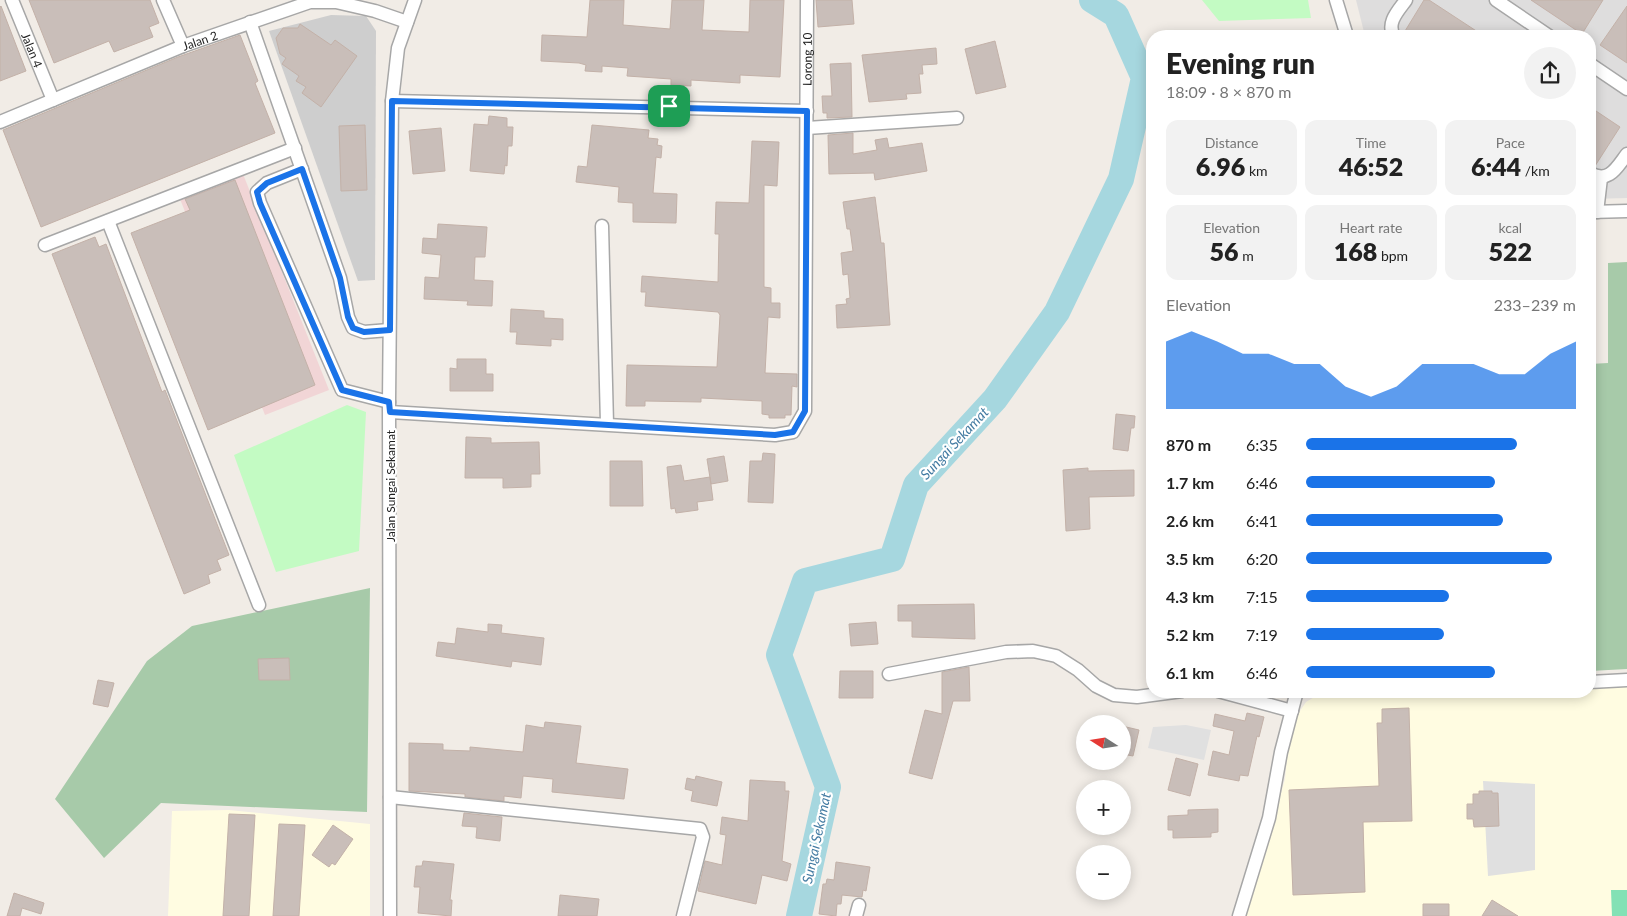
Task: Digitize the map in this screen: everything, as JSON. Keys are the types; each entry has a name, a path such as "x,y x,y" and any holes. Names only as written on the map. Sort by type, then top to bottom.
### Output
{"street":[{"name":"Jalan 4","path":"12,0 52,100"},
{"path":"163,0 183,46"},
{"name":"Jalan Sungai Sekamat","path":"390,916 389,407 392,101 398,48 415,0"},
{"name":"Lorong 10","path":"302,169 267,183 257,192 260,203 342,390 389,407 775,435 793,432 805,411 807,0"},
{"path":"1336,0 1345,30"},
{"path":"1391,30 1392,20 1406,0"},
{"path":"1496,0 1540,30"},
{"name":"Jalan 2","path":"0,122 183,46 310,1 336,2 375,11 407,22"},
{"path":"250,22 340,278 348,317 353,328 364,332 390,330"},
{"path":"1596,68 1627,89"},
{"path":"392,101 807,111"},
{"path":"807,128 957,118"},
{"path":"45,245 295,148"},
{"path":"1596,175 1610,176 1627,154"},
{"path":"1596,212 1627,211"},
{"path":"108,220 259,604"},
{"path":"602,226 607,424"},
{"path":"889,674 1006,652 1033,651 1056,656 1078,670 1096,686 1114,695 1146,696"},
{"path":"1596,682 1627,680"},
{"path":"1245,698 1292,710"},
{"path":"1239,916 1269,818 1280,752 1295,698"},
{"path":"390,797 700,829 703,837 683,916"}],"shaded area":[{"path":"1356,0 1627,0 1627,198 1596,199 1596,30 1364,30"},
{"path":"331,15 366,16 376,31 375,280 358,281 269,31"},
{"path":"243,174 329,390 265,415 180,199"},
{"path":"1627,683 1627,916 1246,916 1285,779 1289,736 1298,714 1306,702 1313,698 1596,698 1596,685"},
{"path":"1186,725 1211,730 1204,760 1148,748 1153,727"},
{"path":"1483,781 1535,784 1535,870 1488,876"},
{"path":"229,810 370,824 370,916 168,916 172,811"}],"green space":[{"path":"1202,0 1308,0 1311,18 1219,21"},
{"path":"1627,262 1627,669 1596,671 1596,364 1608,363 1608,263"},
{"path":"347,405 366,412 359,551 276,572 234,455"},
{"path":"370,588 367,812 161,803 104,858 55,799 147,661 192,626"},
{"path":"1611,890 1627,890 1627,916 1612,916"}],"building":[{"path":"29,0 150,0 159,23 149,27 153,37 114,52 109,41 54,63"},
{"path":"590,0 624,0 623,25 670,29 672,0 704,0 702,30 749,32 750,0 784,0 780,77 740,75 740,83 691,80 691,86 671,85 671,79 627,76 628,68 602,66 602,72 585,71 586,65 579,63 541,61 542,35 587,37"},
{"path":"816,0 852,0 854,24 818,27"},
{"path":"1424,0 1429,0 1475,30 1406,30"},
{"path":"1531,0 1603,0 1584,30 1576,30"},
{"path":"1627,6 1627,63 1600,45"},
{"path":"0,7 26,71 0,81"},
{"path":"300,24 331,45 335,40 357,56 321,107 302,93 306,87 296,81 299,76 282,64 286,58 280,54 276,38 283,28 298,28"},
{"path":"240,35 258,81 255,83 275,133 41,227 3,130 178,57"},
{"path":"995,41 1006,87 976,94 965,49"},
{"path":"936,48 937,64 922,65 923,74 919,74 921,93 906,94 907,99 869,102 862,55"},
{"path":"851,63 852,117 827,118 827,113 823,113 822,96 832,96 830,64"},
{"path":"1596,111 1620,127 1596,164"},
{"path":"489,116 507,118 507,127 513,127 512,146 508,146 507,166 505,165 504,174 470,171 474,124 488,125"},
{"path":"365,125 367,190 341,191 339,126"},
{"path":"592,125 649,130 648,138 658,139 657,145 662,146 661,158 656,157 653,193 677,194 676,223 633,222 633,203 618,202 619,187 576,182 578,166 587,167"},
{"path":"441,128 445,171 413,174 409,131"},
{"path":"853,133 853,154 877,150 875,140 887,138 889,148 922,143 927,171 875,180 874,173 829,174 828,135"},
{"path":"752,141 779,142 777,186 764,185 764,287 771,288 771,303 780,303 780,318 768,317 765,373 797,374 797,387 792,386 791,415 785,415 785,418 769,418 769,415 762,414 762,401 701,398 701,402 645,401 645,406 626,406 627,365 717,367 720,315 718,312 645,306 646,292 641,292 642,276 718,282 719,234 715,234 716,202 749,203"},
{"path":"235,180 315,385 208,430 131,233 190,210 185,199"},
{"path":"875,197 881,243 884,243 890,325 837,328 836,305 847,304 846,299 850,298 848,274 843,275 841,253 853,251 843,202"},
{"path":"438,224 487,227 485,257 475,257 474,280 493,281 492,306 467,305 468,301 424,299 425,277 439,278 441,255 422,253 423,238 437,239"},
{"path":"95,237 99,247 106,244 162,392 165,390 229,555 217,560 221,570 208,575 210,583 184,594 52,254"},
{"path":"511,309 544,311 544,318 563,319 563,340 551,339 551,346 516,344 517,332 510,332"},
{"path":"457,359 486,359 486,374 493,374 493,391 450,391 450,368 457,369"},
{"path":"1116,414 1135,416 1134,428 1131,428 1128,451 1113,449"},
{"path":"466,437 491,438 491,443 539,442 540,474 531,474 531,487 503,488 503,478 465,478"},
{"path":"763,453 775,454 773,503 748,502 750,461 762,461"},
{"path":"724,456 728,481 711,484 707,459"},
{"path":"610,461 642,461 643,506 610,506"},
{"path":"681,465 684,481 710,477 713,500 697,502 698,510 676,513 675,508 671,509 667,467"},
{"path":"1088,468 1088,471 1134,470 1134,496 1089,497 1090,529 1066,531 1063,470"},
{"path":"974,604 975,639 912,637 912,621 898,621 898,605"},
{"path":"876,622 878,644 851,646 849,624"},
{"path":"488,624 502,625 501,633 544,638 541,665 512,661 511,667 436,656 438,642 455,644 457,628 488,632"},
{"path":"289,658 290,680 259,680 258,659"},
{"path":"969,667 970,701 953,701 932,779 909,773 925,710 942,714 942,672"},
{"path":"840,671 873,671 873,698 839,698"},
{"path":"98,680 114,683 108,707 93,704"},
{"path":"1409,708 1412,821 1363,822 1365,892 1293,895 1289,790 1379,786 1377,723 1382,723 1382,709"},
{"path":"1247,713 1264,717 1259,737 1257,736 1248,776 1240,775 1239,781 1208,775 1213,751 1229,755 1234,731 1213,726 1215,714 1245,721"},
{"path":"545,722 581,726 576,763 628,769 624,799 552,792 553,779 523,776 521,798 504,796 504,801 465,797 465,794 409,791 409,743 443,744 443,750 470,751 470,747 523,752 526,725 544,728"},
{"path":"1131,728 1139,730 1133,756 1131,756"},
{"path":"1176,758 1198,764 1190,796 1168,790"},
{"path":"696,776 722,782 717,806 691,801 693,791 685,789 687,778 695,780"},
{"path":"750,780 785,782 785,791 789,791 782,861 791,864 787,881 762,875 756,904 698,891 705,861 722,865 726,835 720,834 722,817 748,821"},
{"path":"1479,791 1498,793 1499,826 1474,827 1473,819 1467,819 1467,804 1473,804 1473,794 1479,794"},
{"path":"1218,809 1218,832 1211,833 1211,837 1173,838 1173,830 1168,830 1168,816 1188,815 1188,810"},
{"path":"464,813 502,817 500,841 476,838 477,827 462,826"},
{"path":"229,814 255,815 249,916 223,916"},
{"path":"279,824 305,825 299,916 273,916"},
{"path":"333,825 353,839 335,865 332,863 329,867 312,855"},
{"path":"423,861 454,864 450,900 452,900 451,916 418,913 420,887 414,887 416,866 422,866"},
{"path":"836,862 870,867 866,891 863,890 862,897 842,895 841,904 837,904 836,916 819,914 823,884 826,884 827,879 834,880"},
{"path":"14,893 44,903 41,914 22,908 20,916 7,916"},
{"path":"560,895 599,899 597,916 558,916"},
{"path":"1492,900 1518,916 1482,916"},
{"path":"1423,904 1449,904 1449,916 1423,916"}],"waterway":[{"name":"Sungai Sekamat","path":"799,916 828,787 779,655 805,581 892,559 916,485 995,399 1057,312 1121,179 1144,78 1116,15 1092,0"}],"route":[{"path":"392,101 531,102 669,106 807,111 805,411 793,432 775,435 390,412 389,402 342,390 260,203 257,192 267,183 302,169 340,278 348,317 353,328 364,332 390,330 392,101"}]}
